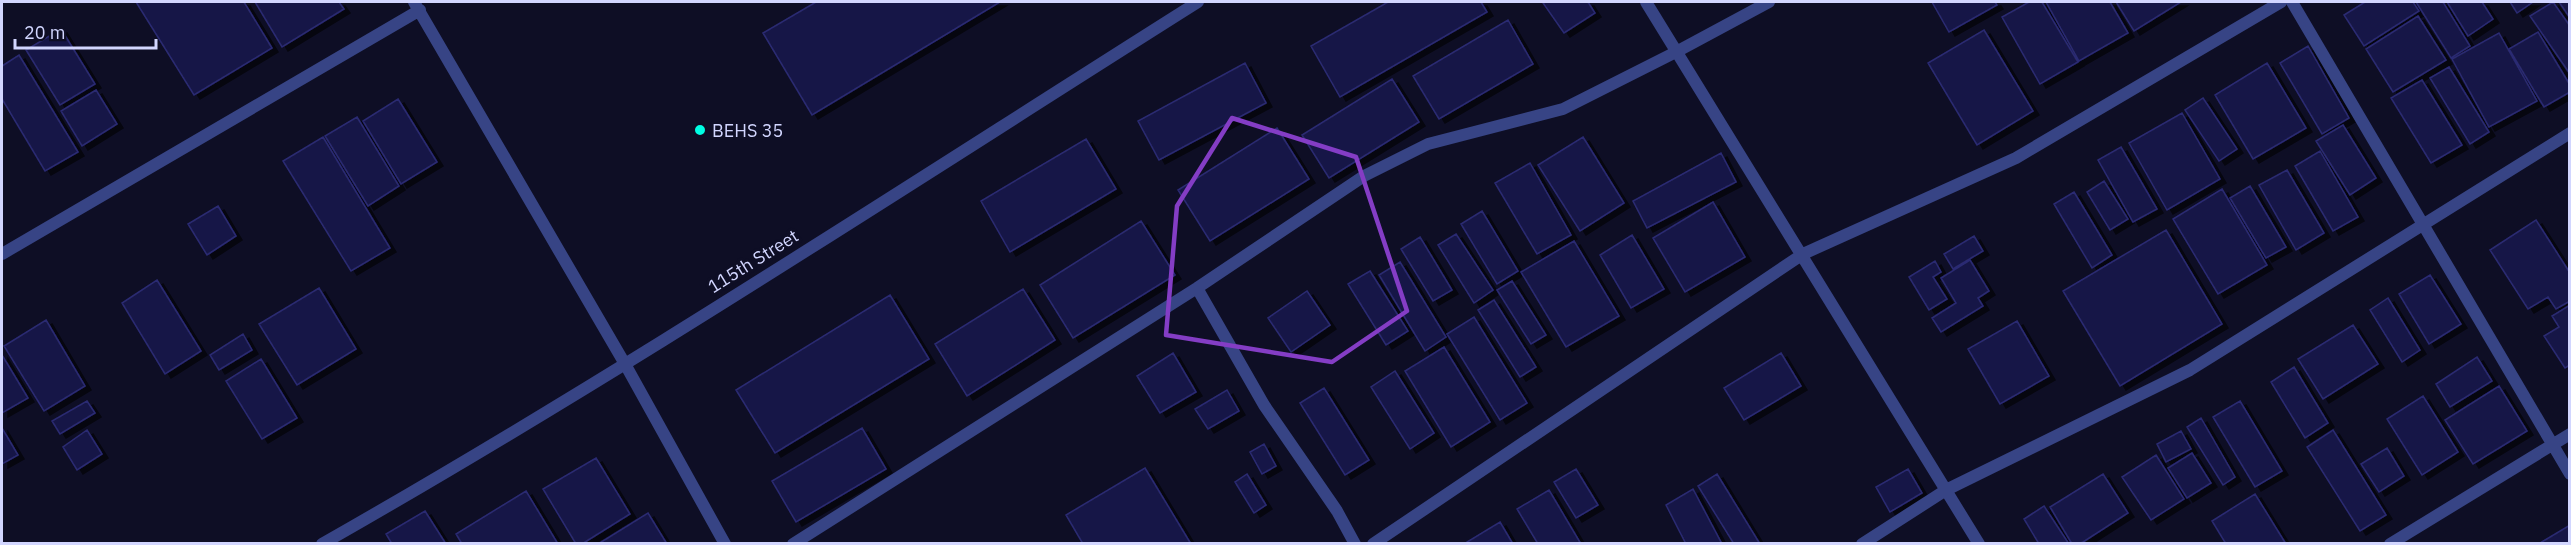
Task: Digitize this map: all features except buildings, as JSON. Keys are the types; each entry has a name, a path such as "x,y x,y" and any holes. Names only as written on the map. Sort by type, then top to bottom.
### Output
{"street":[{"name":"115th Street","path":"322,543 435,480 625,364 1198,2"},
{"path":"1646,2 1979,543"},
{"path":"793,543 1197,288 1364,176 1428,144 1563,109 1769,2"},
{"path":"1373,543 1803,254 2016,158 2281,2"},
{"path":"2292,2 2570,474"},
{"path":"2,254 417,6 625,364 725,543"},
{"path":"1862,543 1946,490 2190,370 2570,133"},
{"path":"1197,288 1264,405 1337,511 1355,543"},
{"path":"2390,543 2570,434"}],"highlighted area":[{"path":"1232,118 1356,157 1407,311 1332,362 1166,335 1177,206"}],"place":[{"name":"BEHS 35","path":"700,130"}]}
